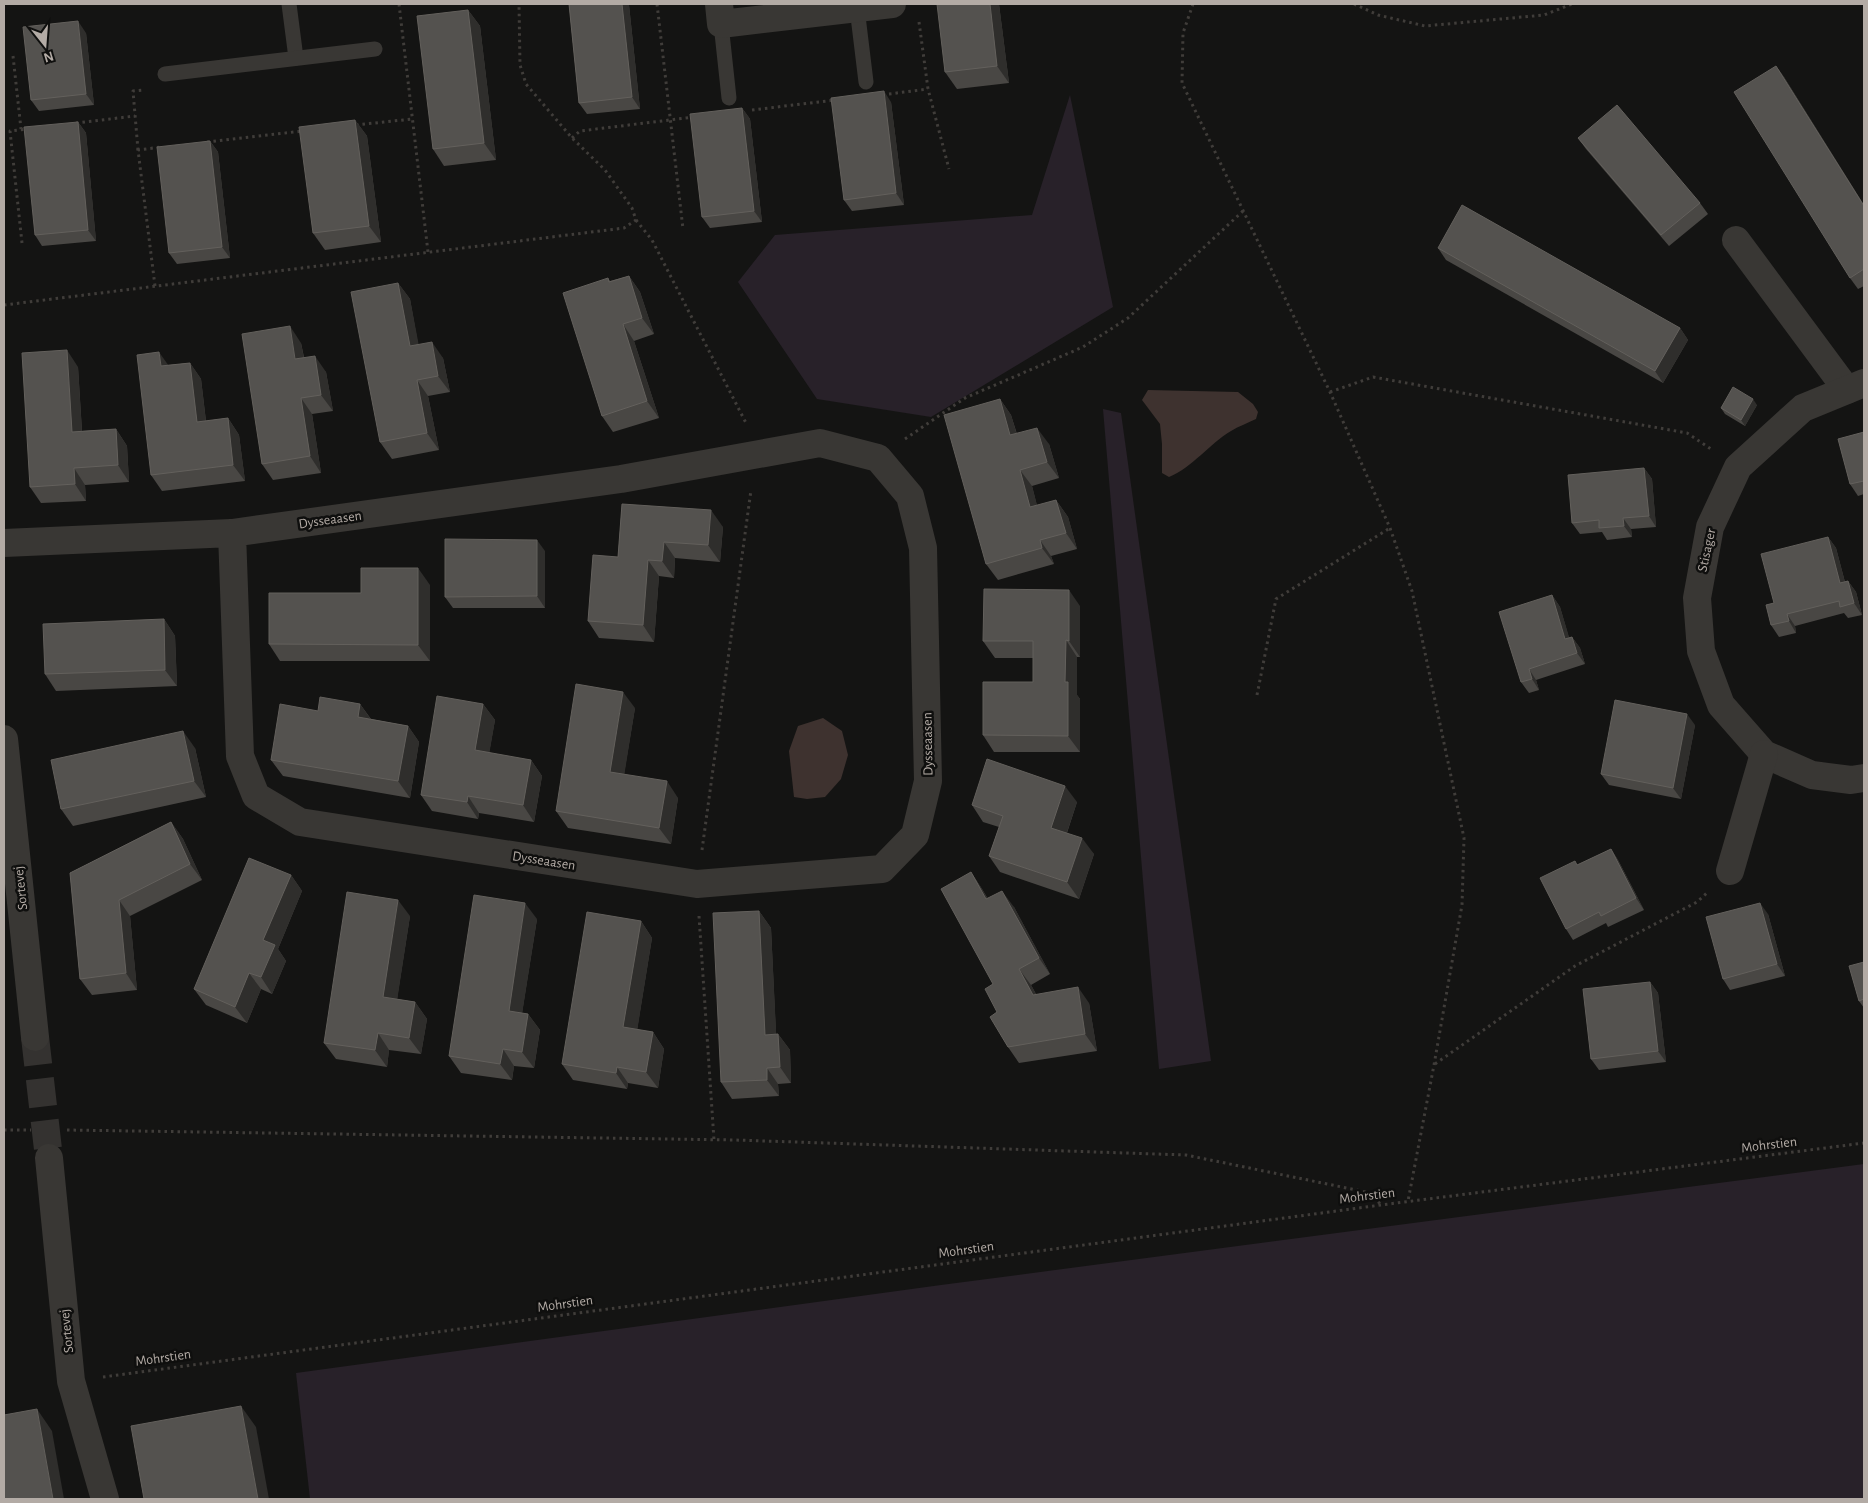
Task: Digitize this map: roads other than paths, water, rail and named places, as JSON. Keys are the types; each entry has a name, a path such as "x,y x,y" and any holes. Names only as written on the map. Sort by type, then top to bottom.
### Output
{"street":[{"path":"720,14 857,8 892,4"},
{"name":"Stisager","path":"1736,240 1856,386 1803,408 1738,467 1710,527 1696,598 1702,651 1720,705 1764,754 1812,775 1851,780 1864,778"},
{"name":"Dysseaasen","path":"4,543 232,533 621,478 820,443 878,458 910,496 923,548 928,781 915,835 882,869 697,884 300,822 256,796 240,756 232,533"},
{"name":"Sortevej","path":"4,739 35,1037"},
{"path":"1730,871 1764,754"},
{"name":"Sortevej","path":"49,1158 71,1381 105,1499"}],"lane":[{"path":"289,4 296,58"},
{"path":"857,8 866,82"},
{"path":"720,14 729,98"},
{"path":"165,74 375,49"}],"tunnel":[{"path":"35,1037 49,1158"}]}
